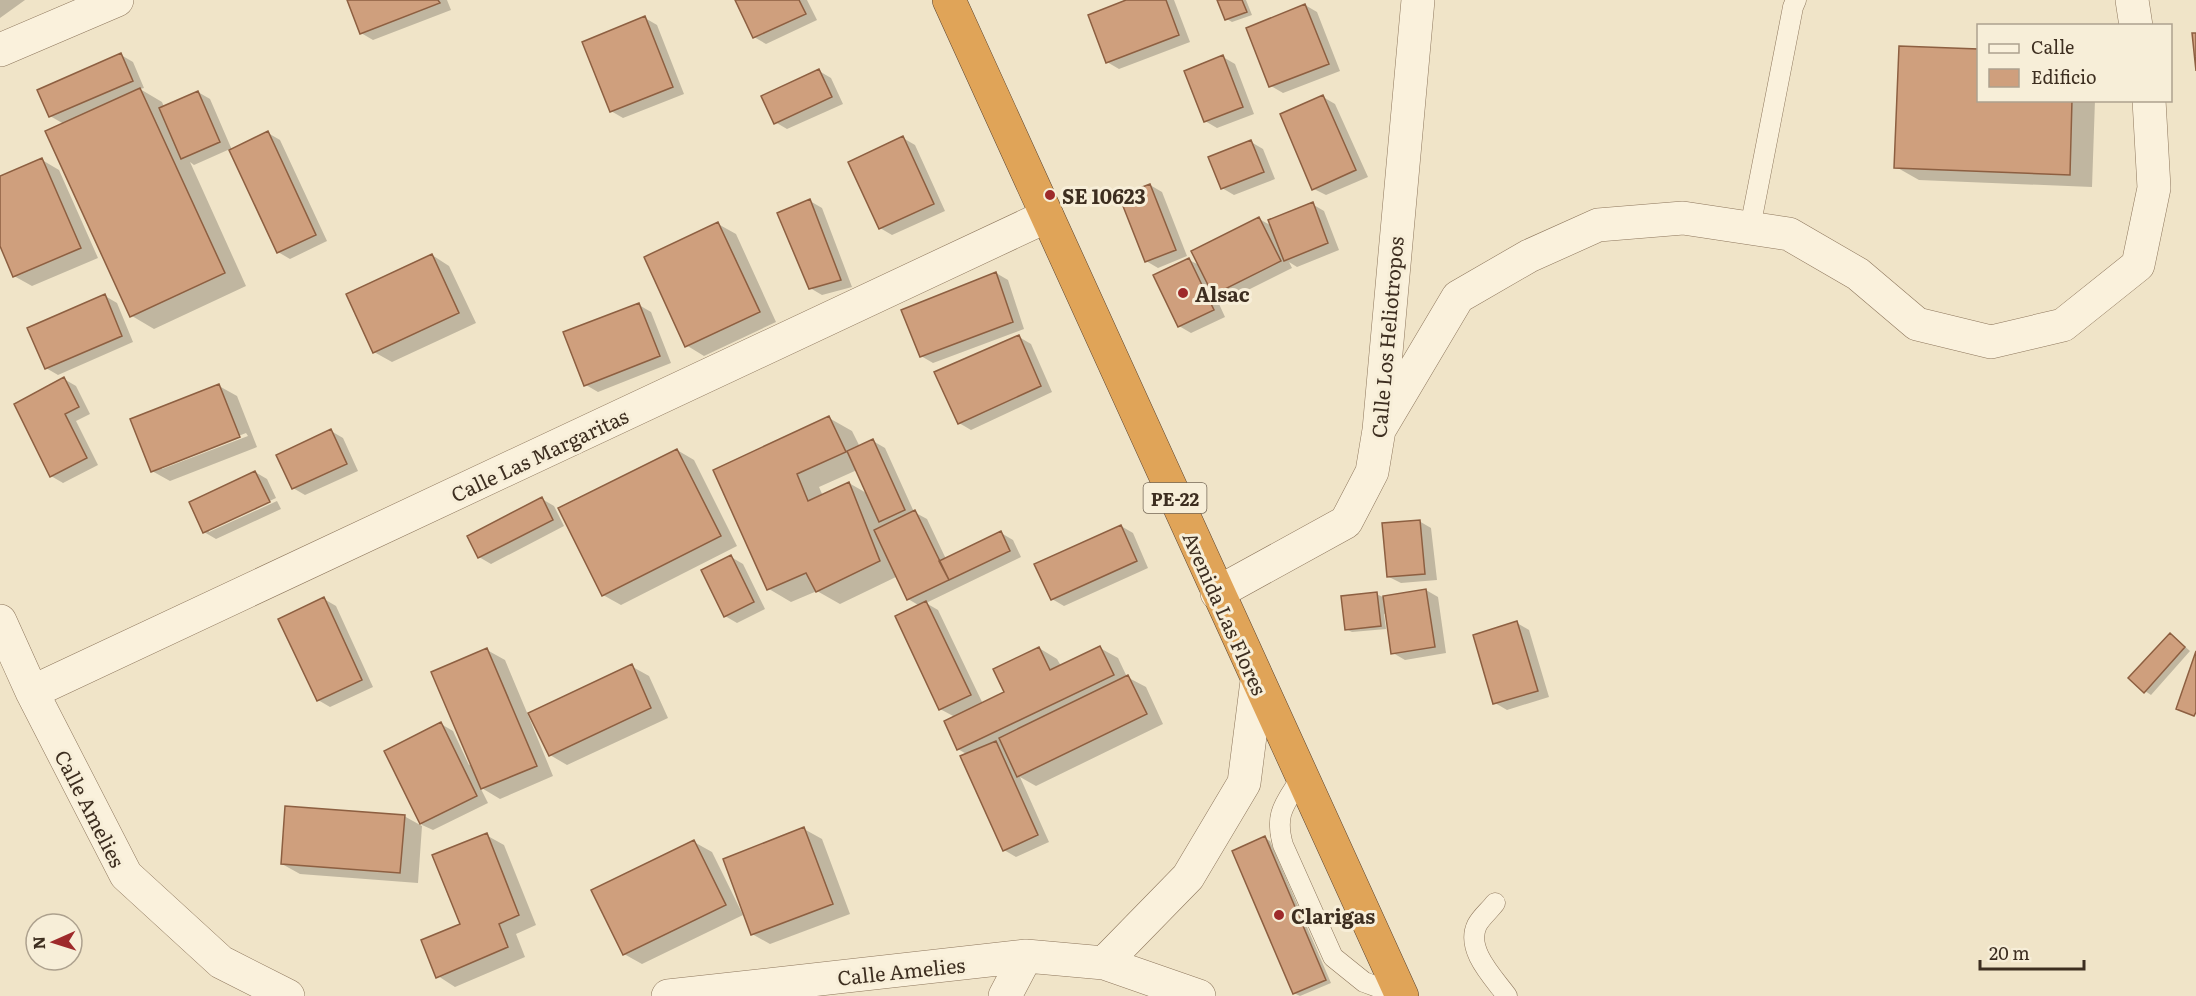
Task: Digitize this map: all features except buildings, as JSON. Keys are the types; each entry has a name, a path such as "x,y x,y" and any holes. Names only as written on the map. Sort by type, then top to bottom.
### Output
{"highway":[{"name":"Avenida Las Flores","path":"949,0 1402,996"}],"street":[{"path":"0,50 117,0"},
{"name":"Calle Los Heliotropos","path":"1217,593 1346,522 1372,472 1378,430 1418,0"},
{"path":"2132,0 2136,24"},
{"path":"1378,430 1458,297 1529,256 1598,225 1683,218 1789,234 1858,274 1917,324 1991,342 2063,325 2138,265 2154,188 2149,102"},
{"name":"Calle Las Margaritas","path":"32,692 1047,216"},
{"name":"Calle Amelies","path":"0,621 32,692 126,875 221,962 288,996"},
{"path":"1104,963 1188,877 1244,783 1257,681"},
{"path":"1005,996 1026,956"},
{"name":"Calle Amelies","path":"668,996 1026,956 1104,963 1199,996"}],"lane":[{"path":"1750,228 1792,7 1796,0"},
{"path":"1301,778 1280,812 1278,828 1283,845 1333,957 1364,982 1402,996"},
{"path":"1495,903 1476,926 1475,943 1481,960 1508,996"}],"place":[{"name":"SE 10623","path":"1050,195"},
{"name":"Alsac","path":"1183,293"},
{"name":"Clarigas","path":"1279,915"}]}
